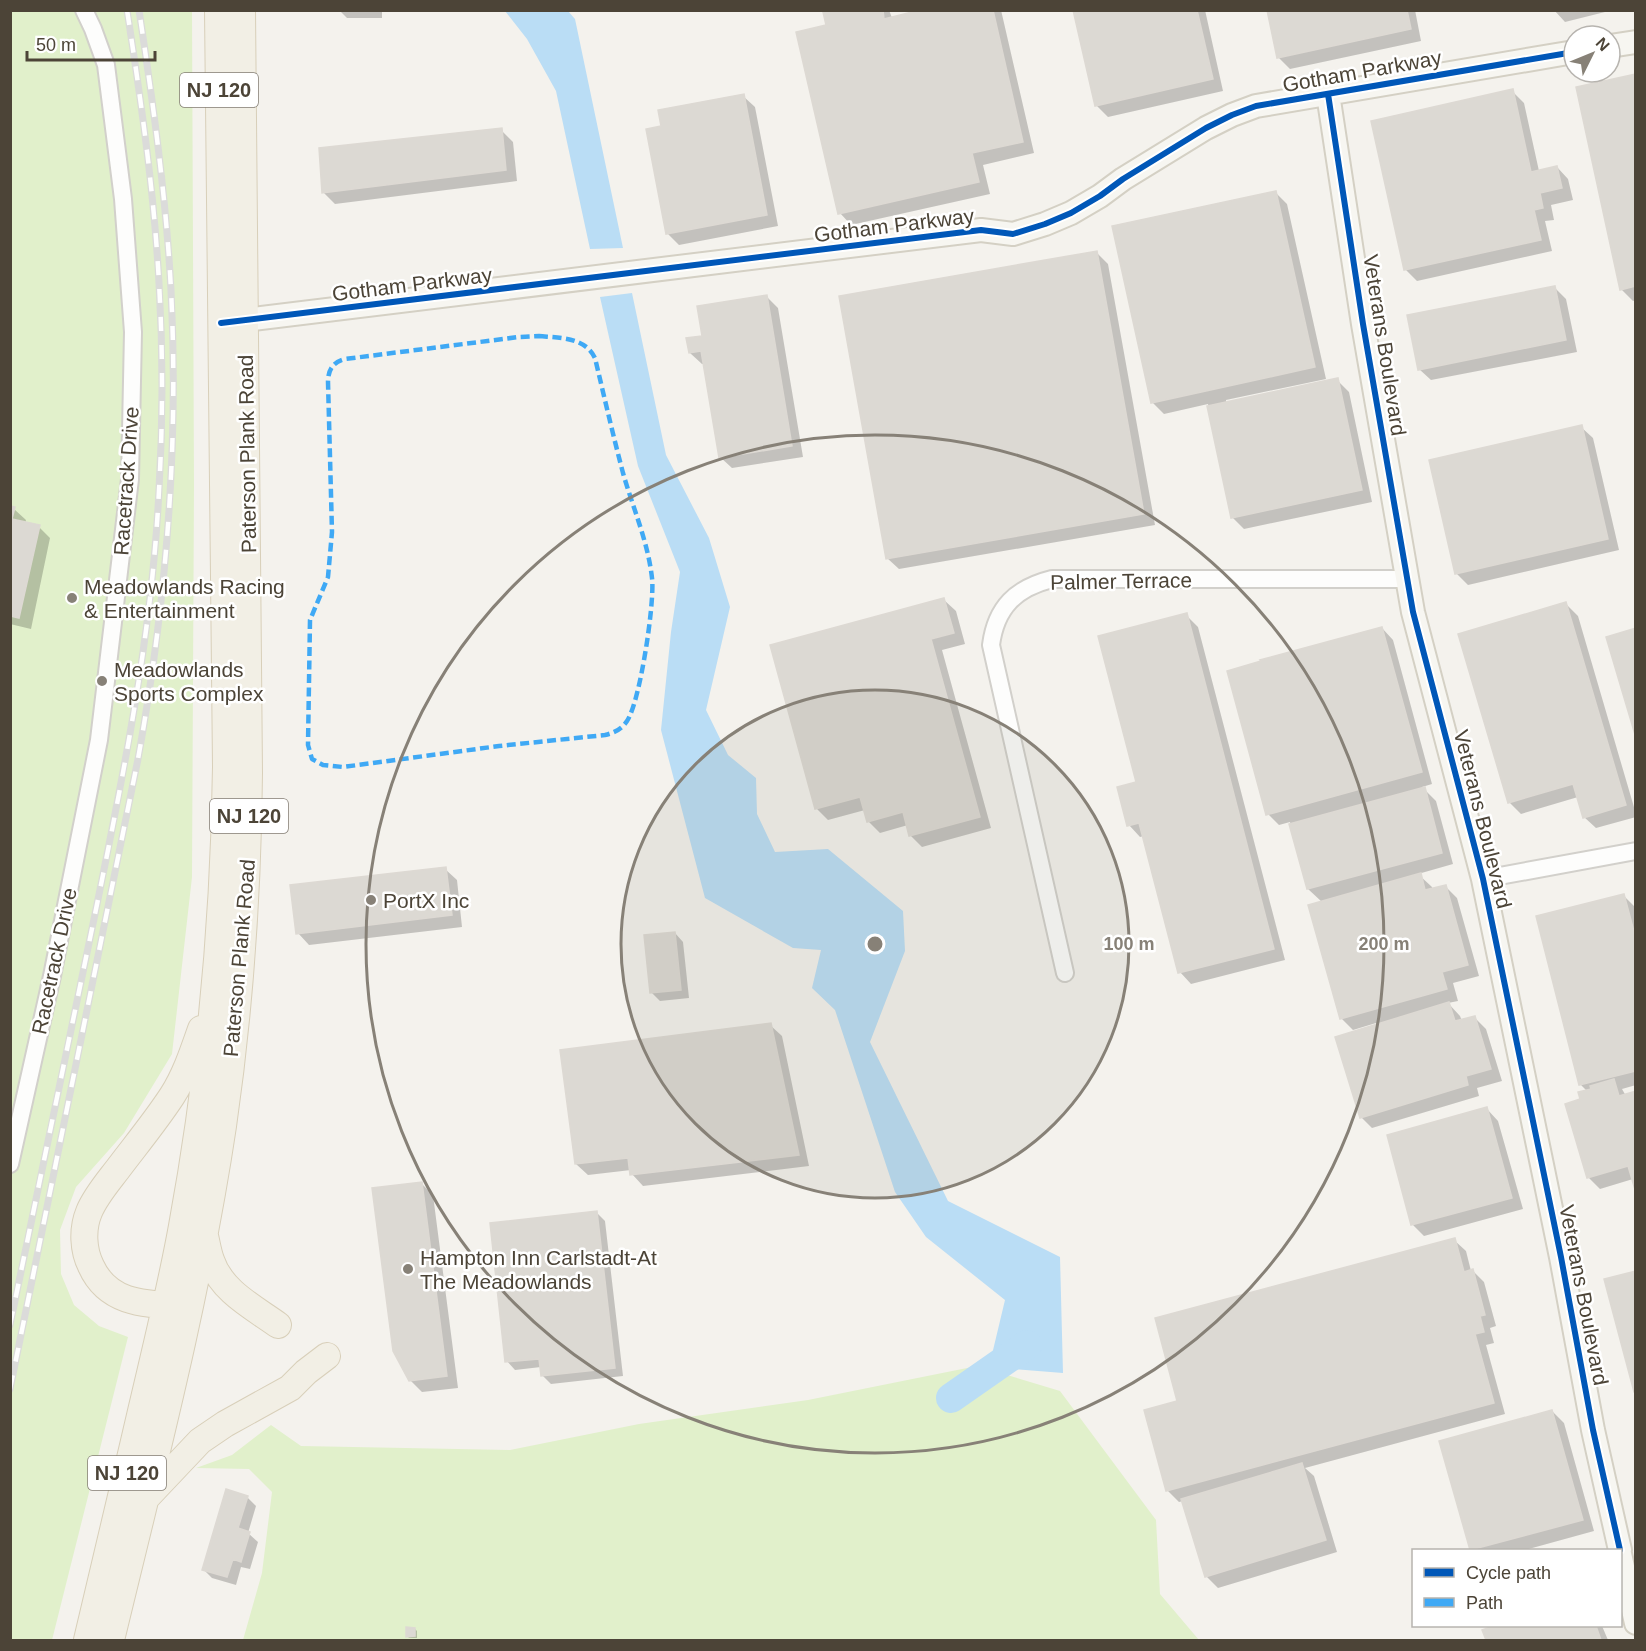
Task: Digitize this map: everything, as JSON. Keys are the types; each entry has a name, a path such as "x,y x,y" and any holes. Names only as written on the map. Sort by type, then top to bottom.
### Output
{"main road":[{"name":"Paterson Plank Road","path":"178,1306 205,1233 223,1127 233,1048 245,914 248,839 249,715 218,10"},
{"name":"Paterson Plank Road","path":"111,1641 145,1500 178,1306 182,1228 206,1077 216,983 225,798 233,321 242,10"},
{"path":"178,1306 148,1305 122,1298 102,1284 94,1274 85,1249 85,1224 102,1189 163,1108 181,1080 194,1050 216,983"},
{"path":"205,1233 211,1261 224,1283 239,1298 278,1325"},
{"name":"NJ 120","path":"87,1641 178,1306"},
{"path":"145,1500 200,1441 225,1424 290,1388 327,1356"}],"street":[{"name":"Racetrack Drive","path":"10,1164 99,740 130,478 133,332 123,199 106,65 84,10"},
{"name":"Gotham Parkway","path":"233,321 981,230 1013,234 1071,213 1206,128 1256,106 1562,54"},
{"name":"Veterans Boulevard","path":"1328,94 1363,324 1413,612 1483,879 1619,1549"},
{"name":"Palmer Terrace","path":"1065,973 991,645 998,618 1007,604 1027,587 1052,579 1408,579"},
{"path":"1483,879 1635,851"},
{"name":"Veterans Boulevard","path":"1622,1564 1635,1623"}],"green space":[{"name":"Meadowlands Sports Complex","path":"11,11 192,11 194,485 192,877 172,1054 124,1133 76,1187 60,1230 61,1274 74,1305 99,1326 128,1337 52,1640 11,1640"},
{"path":"977,1366 1060,1391 1156,1520 1160,1594 1199,1640 243,1640 262,1573 272,1492 249,1469 196,1468 232,1455 271,1425 301,1446 510,1450 639,1424 808,1400"}],"water":[{"path":"505,11 568,11 575,19 623,248 590,249 556,91 527,39"},
{"path":"632,293 666,455 709,538 730,607 706,710 728,755 756,778 757,814 775,852 828,849 903,911 905,951 870,1042 948,1201 1060,1257 1063,1373 989,1367 1005,1300 926,1237 895,1192 835,1010 812,988 821,950 793,948 705,898 661,730 680,572 638,466 600,297"}],"building":[{"path":"883,10 884,19 920,10 993,10 1023,142 972,153 979,182 838,214 796,32 826,25 823,12"},
{"path":"1073,10 1197,10 1213,79 1095,106"},
{"path":"1267,10 1407,10 1411,29 1277,58"},
{"path":"1636,74 1636,286 1620,290 1576,87 1590,84 1622,84 1622,77"},
{"path":"1513,89 1531,172 1557,166 1562,188 1540,193 1543,208 1534,210 1541,240 1404,270 1371,121"},
{"path":"744,94 767,215 666,234 646,129 661,126 658,110"},
{"path":"502,128 506,170 322,193 319,148"},
{"path":"1276,191 1315,367 1151,403 1112,226"},
{"path":"1097,251 1144,514 886,559 839,296"},
{"path":"1555,286 1566,340 1418,370 1407,315"},
{"path":"767,295 792,446 719,458 701,351 689,353 686,338 702,336 697,306"},
{"path":"1338,378 1362,490 1231,518 1207,406"},
{"path":"1582,425 1608,539 1455,574 1429,460"},
{"path":"10,506 15,507 12,519 40,525 19,618 10,616"},
{"path":"944,598 954,633 931,639 980,817 909,836 903,812 867,822 860,797 815,809 770,645"},
{"path":"1566,602 1626,805 1583,818 1573,784 1508,803 1458,634"},
{"path":"1187,613 1274,949 1178,973 1139,823 1127,826 1117,787 1136,782 1098,636"},
{"path":"1382,627 1422,772 1266,815 1227,671"},
{"path":"1636,628 1636,738 1606,637"},
{"path":"1425,787 1442,853 1307,889 1289,824"},
{"name":"PortX Inc","path":"446,867 452,915 296,934 290,885"},
{"path":"1421,873 1425,890 1446,885 1468,965 1442,972 1447,989 1340,1019 1308,905"},
{"path":"1624,894 1636,939 1636,1071 1579,1085 1536,916"},
{"path":"675,932 681,990 650,993 644,935"},
{"path":"1449,1002 1455,1021 1475,1016 1491,1069 1466,1076 1468,1085 1360,1118 1335,1037"},
{"path":"771,1023 799,1155 630,1175 628,1158 575,1164 560,1050"},
{"path":"1614,1079 1619,1096 1636,1091 1636,1193 1628,1166 1587,1178 1565,1104 1580,1099 1578,1092"},
{"path":"1487,1107 1512,1198 1411,1225 1387,1135"},
{"name":"Hampton Inn Carlstadt-At The Meadowlands","path":"422,1182 447,1376 409,1381 393,1351 372,1188"},
{"path":"597,1211 615,1368 541,1376 539,1359 505,1362 490,1223"},
{"path":"1455,1238 1464,1272 1473,1269 1485,1315 1480,1316 1484,1332 1475,1334 1494,1403 1166,1491 1144,1410 1177,1401 1155,1318"},
{"path":"1636,1271 1636,1392 1634,1392 1604,1279"},
{"path":"1552,1410 1583,1520 1470,1549 1439,1441"},
{"path":"1302,1463 1326,1540 1205,1577 1181,1499"},
{"path":"226,1489 248,1496 238,1528 250,1532 241,1562 233,1559 227,1577 202,1570"},
{"path":"406,1627 415,1628 415,1636 406,1637"},
{"path":"1490,1627 1596,1627 1601,1640 1486,1640 1482,1630"}],"waterway":[{"path":"951,1398 1027,1345"}],"railway":[{"path":"10,1325 94,919 135,706 155,544 162,412 159,283 150,180 127,10"},
{"path":"10,1389 138,759 163,584 173,408 171,290 166,220 139,10"}],"marked path":[{"path":"539,336 578,342 591,351 595,358 623,473 647,551 652,578 649,629 637,694 627,721 618,730 605,735 499,746 343,767 323,765 312,759 308,745 310,620 328,577 332,532 328,382 330,370 334,364 345,359 539,336"}],"cycle path":[{"path":"221,323 981,230 1013,234 1071,213 1206,128 1256,106 1562,54"},
{"path":"1328,94 1363,324 1413,612 1483,879 1561,1257 1593,1430 1620,1549"}],"place":[{"name":"Meadowlands Racing & Entertainment","path":"72,598"},
{"name":"Meadowlands Sports Complex","path":"102,681"},
{"name":"PortX Inc","path":"371,900"},
{"name":"Hampton Inn Carlstadt-At The Meadowlands","path":"408,1269"}]}
